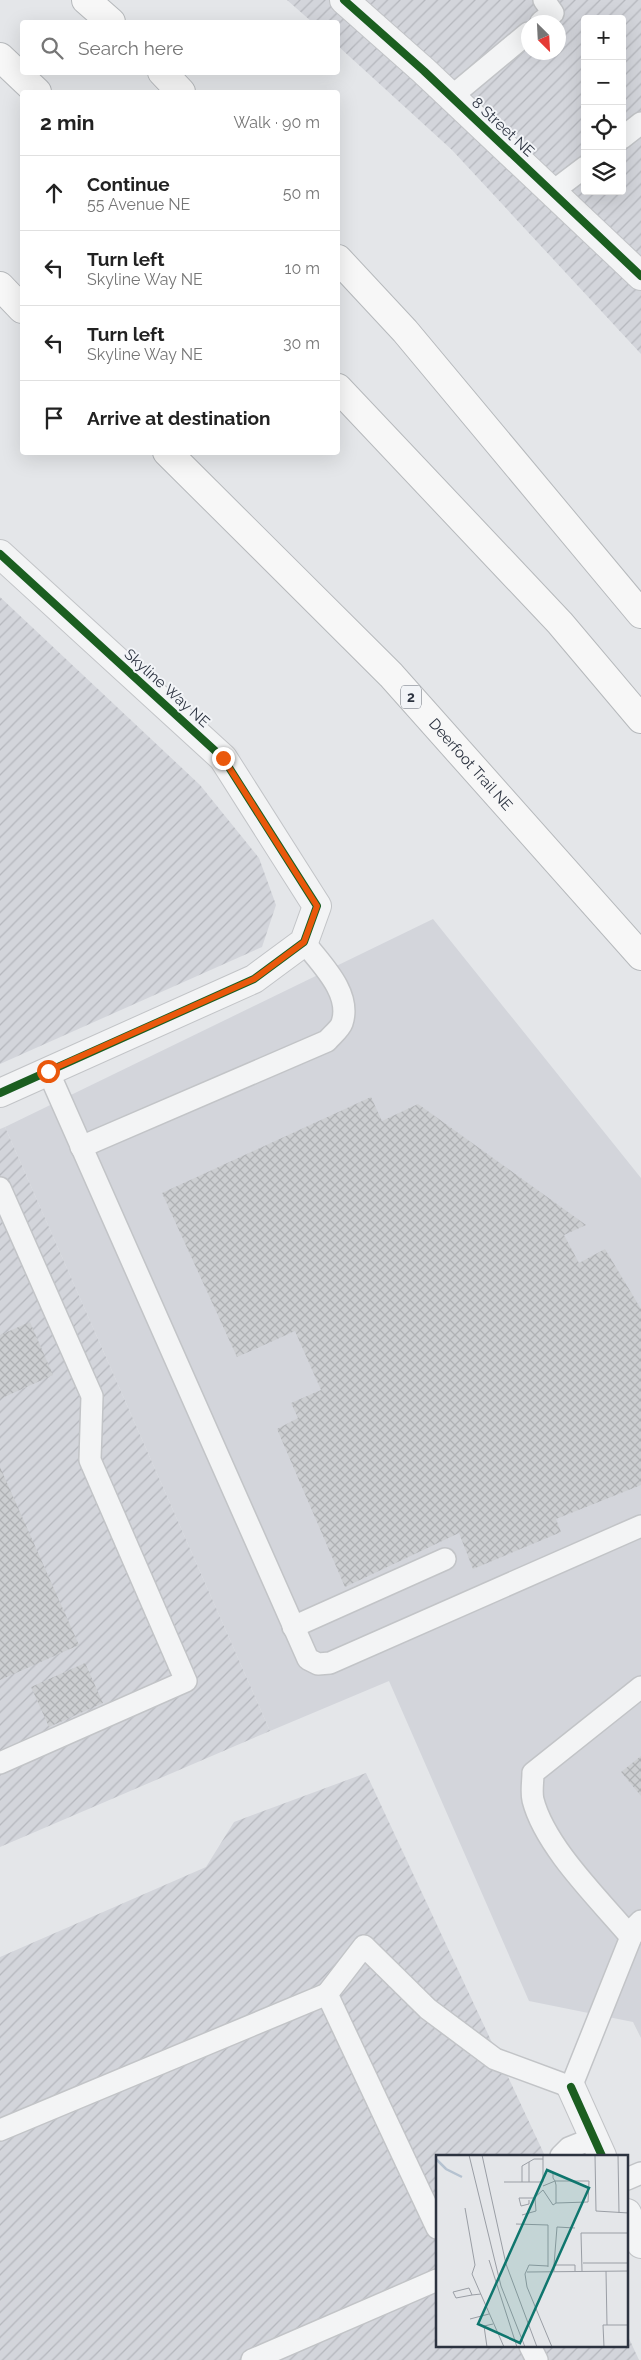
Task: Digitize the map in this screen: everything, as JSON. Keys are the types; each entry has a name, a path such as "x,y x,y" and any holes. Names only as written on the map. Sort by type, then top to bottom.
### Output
{"highway":[{"path":"87,0 110,20"},
{"path":"0,57 35,90"},
{"path":"165,75 179,90"},
{"path":"340,261 405,331 641,614"},
{"path":"0,286 20,307"},
{"path":"340,390 560,623 641,719"},
{"name":"Deerfoot Trail NE","path":"170,455 391,675 641,956"}],"street":[{"name":"8 Street NE","path":"344,0 452,97 641,276"},
{"name":"Skyline Way NE","path":"0,554 223,758 317,906 304,942"},
{"path":"0,1093 254,979 304,942"},
{"path":"571,2087 598,2147"},
{"path":"628,2215 641,2244"}],"lane":[{"path":"544,0 553,13 550,15"},
{"path":"452,97 521,39"},
{"path":"626,135 641,123"},
{"path":"552,192 581,170"},
{"path":"81,1147 327,1041 342,1025 344,1004 331,977 304,942"},
{"path":"48,1071 308,1660 318,1664 330,1664 641,1526"},
{"path":"0,1188 92,1396 90,1460 186,1681 0,1763"},
{"path":"293,1627 445,1559"},
{"path":"0,2130 326,1994 364,1946 428,2009 495,2059 571,2087 636,1929 567,1860 544,1829 532,1798 534,1773 641,1686"},
{"path":"326,1994 436,2226"},
{"path":"562,2155 569,2148 598,2147"},
{"path":"628,2179 641,2173"},
{"path":"252,2360 436,2280"},
{"path":"531,2348 537,2360"}],"shaded area":[{"path":"287,0 641,0 641,354 452,150 340,48 340,20 310,20"},
{"path":"0,597 200,785 259,858 276,905 262,947 0,1064"},
{"path":"433,919 641,1178 641,2038 633,2022 529,2001 389,1681 270,1731 5,1127"},
{"path":"5,1127 270,1731 0,1847 0,1129"},
{"path":"366,1773 545,2155 436,2155 436,2348 628,2348 628,2336 639,2360 0,2360 0,1957 206,1867 234,1822"}],"building":[{"path":"371,1097 382,1121 418,1104 586,1225 564,1235 579,1263 605,1249 641,1309 641,1485 556,1519 561,1532 473,1569 459,1533 345,1587 277,1429 298,1418 291,1403 321,1390 295,1331 237,1357 162,1193"},
{"path":"30,1322 53,1375 0,1399 0,1335"},
{"path":"0,1467 79,1645 0,1680"},
{"path":"85,1663 103,1703 49,1727 31,1687"},
{"path":"641,1756 641,1796 621,1772"}],"cycle path":[{"path":"344,0 424,71 641,276"},
{"path":"0,554 223,758 317,906 304,942 254,979 0,1093"},
{"path":"571,2087 602,2155"}],"route":[{"path":"48,1071 254,979 304,942 317,906 223,758"}]}
